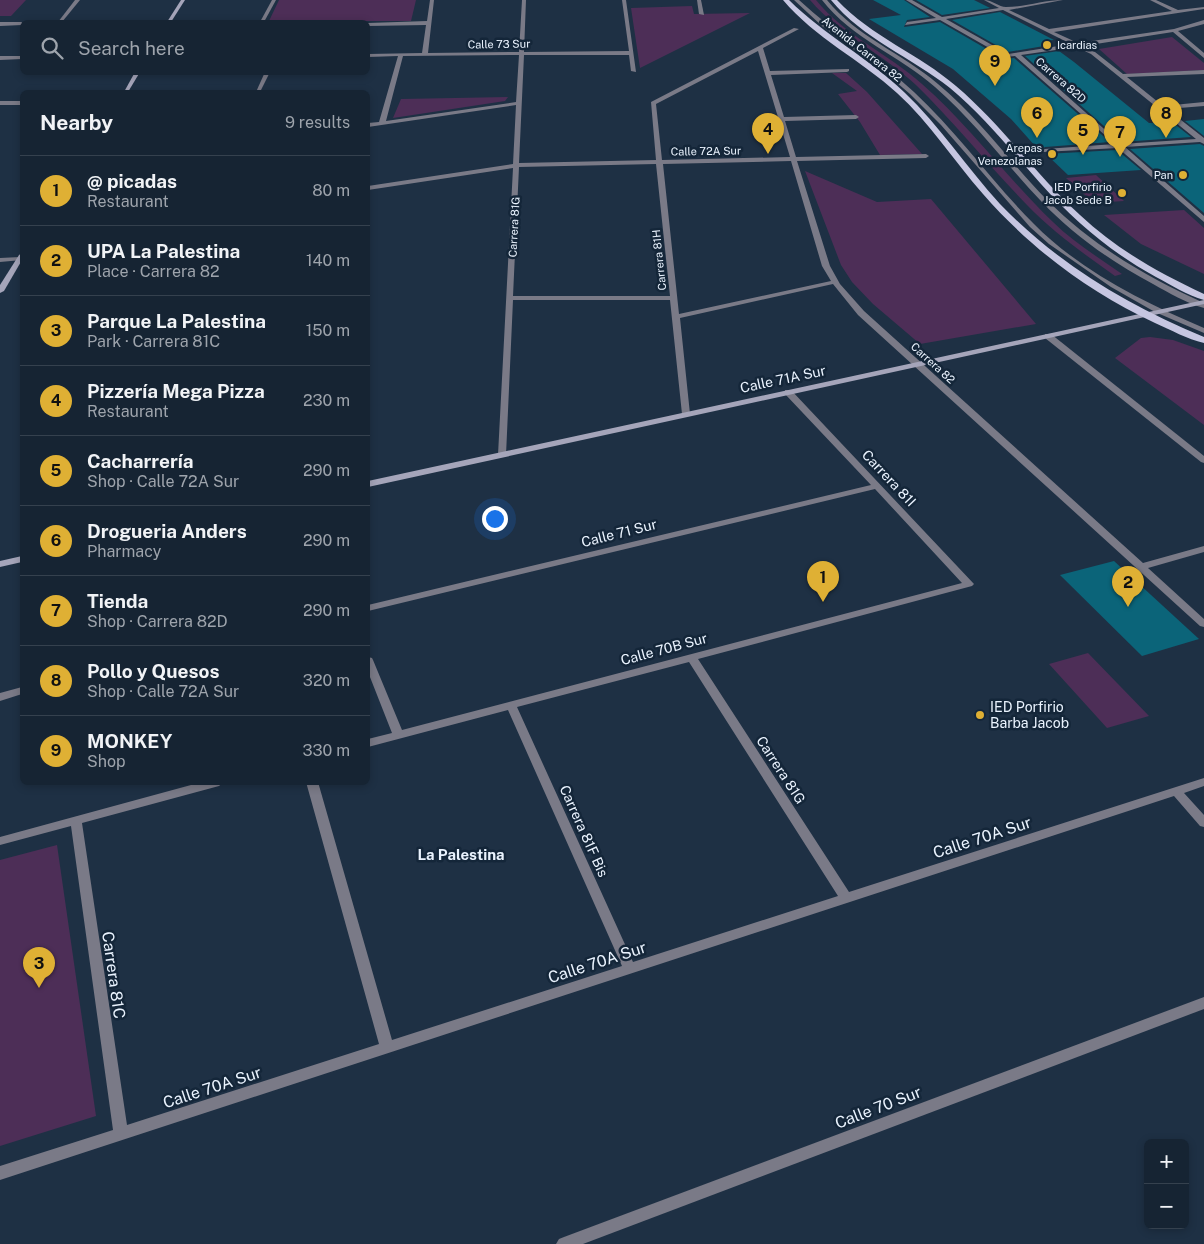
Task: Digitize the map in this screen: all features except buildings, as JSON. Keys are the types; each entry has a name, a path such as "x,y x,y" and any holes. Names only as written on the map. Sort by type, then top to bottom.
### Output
{"main road":[{"name":"Avenida Carrera 82","path":"786,0 809,22 900,92 993,200 1040,247 1089,282 1144,315 1204,340"},
{"name":"Avenida Carrera 82","path":"834,0 849,17 862,27 928,69 965,98 1075,215 1105,241 1203,302"}],"street":[{"path":"62,20 78,0"},
{"path":"171,20 183,0"},
{"path":"263,20 274,0"},
{"path":"425,54 432,0"},
{"name":"Carrera 81G","path":"502,454 524,0"},
{"path":"624,0 634,71"},
{"path":"699,0 702,14"},
{"path":"796,0 815,18 878,64 912,93 1027,221 1049,242 1101,278 1161,311 1204,331"},
{"path":"824,0 850,25 924,75 942,90 1060,216 1079,232 1124,265 1172,292 1203,302"},
{"path":"908,0 1007,56 1174,30 1204,22"},
{"path":"986,0 1093,53 1203,141"},
{"path":"907,24 1061,0"},
{"path":"1152,0 1179,12"},
{"path":"1048,31 1204,8"},
{"path":"370,24 428,23"},
{"path":"0,24 20,24"},
{"path":"760,47 796,29"},
{"path":"1174,30 1204,56"},
{"name":"Carrera 82","path":"760,47 826,266 834,282 862,313 1204,624"},
{"name":"Carrera 81H","path":"686,414 653,103 760,47"},
{"name":"Calle 73 Sur","path":"370,55 631,52"},
{"path":"382,123 401,55"},
{"name":"Carrera 82D","path":"1016,55 1204,220"},
{"path":"0,58 20,58"},
{"path":"768,73 847,70"},
{"path":"1121,76 1204,72"},
{"path":"127,90 136,75"},
{"path":"259,90 266,75"},
{"path":"0,103 20,103"},
{"path":"370,125 520,103"},
{"path":"1162,108 1204,104"},
{"path":"782,119 856,117"},
{"path":"1045,150 1203,141"},
{"name":"Calle 72A Sur","path":"370,188 517,165 926,156"},
{"path":"0,260 20,257"},
{"path":"0,291 20,259"},
{"path":"676,317 834,282"},
{"path":"511,298 674,298"},
{"name":"Calle 71A Sur","path":"370,484 1203,302"},
{"path":"1048,336 1204,460"},
{"name":"Carrera 81I","path":"788,392 969,584"},
{"name":"Calle 71 Sur","path":"370,608 877,486"},
{"path":"1141,567 1204,550"},
{"path":"0,564 20,559"},
{"name":"Calle 70B Sur","path":"370,742 969,584"},
{"name":"Carrera 81G","path":"691,657 846,898"},
{"path":"370,665 398,735"},
{"path":"0,697 20,692"},
{"name":"Carrera 81F Bis","path":"511,705 629,968"},
{"name":"Calle 70A Sur","path":"0,1173 1204,782"},
{"path":"0,840 208,785"},
{"path":"313,785 387,1047"},
{"path":"1176,791 1204,823"},
{"name":"Carrera 81C","path":"76,821 121,1133"},
{"name":"Calle 70 Sur","path":"564,1244 1204,1002"}],"shaded area":[{"path":"0,0 26,0 11,16 0,16"},
{"path":"279,0 416,0 411,21 269,20"},
{"path":"810,0 816,0 840,24 896,63 922,84 940,100 1053,222 1077,243 1122,274 1115,276 1058,234 1027,205 916,85 835,24"},
{"path":"692,6 694,14 750,13 640,68 631,8"},
{"path":"1172,37 1204,63 1204,70 1127,74 1099,49"},
{"path":"832,73 846,73 867,92 922,154 880,155 860,122 838,94 857,91"},
{"path":"508,97 505,101 393,118 401,99"},
{"path":"805,171 877,202 931,199 1036,324 920,344 873,304 852,282 841,265"},
{"path":"1096,175 1124,201 1094,203 1066,178"},
{"path":"1184,210 1204,228 1204,274 1141,244 1104,215"},
{"path":"1150,337 1173,340 1204,351 1204,425 1115,358 1141,338"},
{"path":"1088,653 1149,716 1107,728 1049,664"},
{"path":"57,845 96,1116 0,1146 0,860"}],"place":[{"name":"Icardias","path":"1047,45"},
{"name":"MONKEY","path":"995,86"},
{"name":"Drogueria Anders","path":"1037,138"},
{"name":"Pollo y Quesos","path":"1166,138"},
{"name":"Pizzería Mega Pizza","path":"768,154"},
{"name":"Arepas Venezolanas","path":"1052,154"},
{"name":"Cacharrería","path":"1083,155"},
{"name":"Tienda","path":"1120,157"},
{"name":"Pan","path":"1183,175"},
{"name":"IED Porfirio Jacob Sede B","path":"1122,193"},
{"name":"@ picadas","path":"823,602"},
{"name":"UPA La Palestina","path":"1128,607"},
{"name":"IED Porfirio Barba Jacob","path":"980,715"},
{"name":"Parque La Palestina","path":"39,988"}],"district":[{"name":"La Palestina","path":"461,855"}]}
